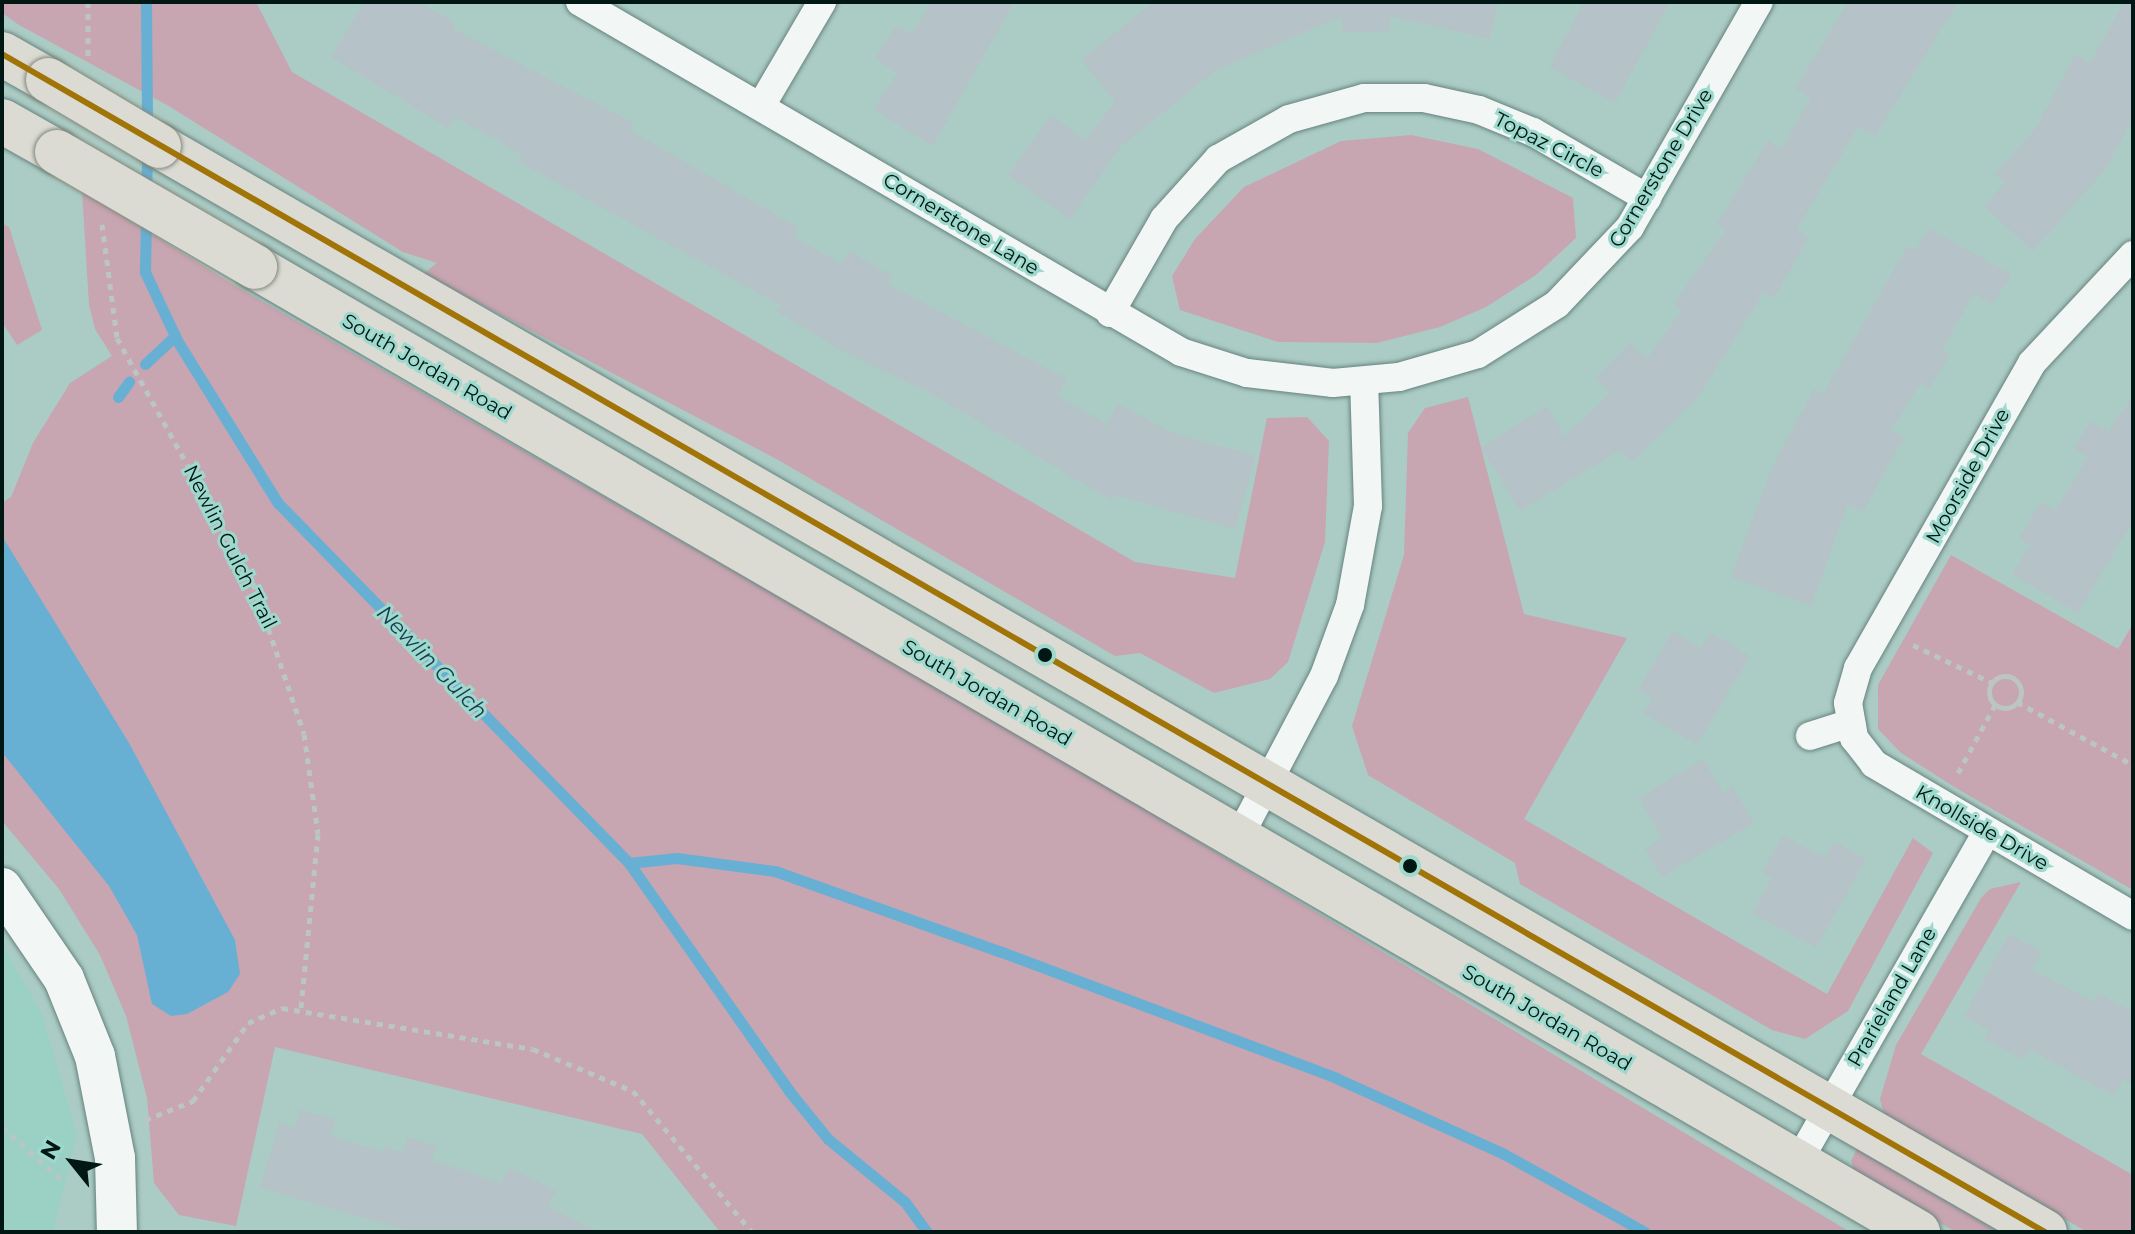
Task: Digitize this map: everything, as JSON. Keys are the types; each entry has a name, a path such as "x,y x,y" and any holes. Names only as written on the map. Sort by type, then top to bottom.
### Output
{"main road":[{"path":"2,54 2045,1232"},
{"name":"South Jordan Road","path":"2,121 1918,1232"}],"street":[{"name":"Cornerstone Lane","path":"580,2 1110,313 1222,367 1304,382 1364,382"},
{"path":"761,106 822,2"},
{"name":"Cornerstone Drive","path":"1364,382 1452,363 1523,328 1614,250 1759,2"},
{"name":"Topaz Circle","path":"1110,313 1164,219 1218,159 1289,119 1364,98 1424,98 1479,110 1533,132 1647,198"},
{"name":"Moorside Drive","path":"1851,723 1849,694 1858,668 2032,363 2133,255"},
{"path":"1238,839 1324,676 1350,605 1368,506 1364,382"},
{"path":"1810,736 1851,723"},
{"name":"Knollside Drive","path":"1851,723 1874,764 2133,916"},
{"name":"Prarieland Lane","path":"1798,1162 1987,832"},
{"path":"2,888 64,979 95,1056 115,1158 117,1232"}],"path":[{"path":"88,2 89,66"},
{"name":"Newlin Gulch Trail","path":"102,216 117,338 253,583 304,734 318,834 301,1008"},
{"path":"1913,645 1991,682 2014,679 2020,687 2017,702"},
{"path":"1991,682 1989,697 1995,705"},
{"path":"1995,705 2017,702 2133,765"},
{"path":"1958,773 1995,705"},
{"path":"145,1120 193,1101 248,1023 282,1008 301,1008 533,1049 618,1081 650,1107 752,1232"},
{"path":"2,1127 61,1179"}],"shaded area":[{"path":"2,2 256,2 292,72 1135,562 1235,578 1267,418 1307,417 1329,441 1325,542 1288,662 1270,679 1214,693 1140,653 1115,656 780,461 423,274 437,263 403,252 167,105 19,25 2,13"},
{"path":"1411,135 1478,149 1573,198 1576,238 1536,275 1486,307 1440,327 1377,343 1278,342 1180,310 1172,276 1195,239 1244,187 1341,141"},
{"path":"82,191 239,288 1039,746 1850,1232 720,1232 642,1134 275,1047 236,1226 179,1215 154,1183 147,1098 126,1016 100,955 59,889 2,821 2,503 11,497 33,443 70,383 112,356 95,329 89,305"},
{"path":"2,224 9,227 42,330 17,345 2,322"},
{"path":"1468,397 1524,614 1627,638 1524,819 1827,994 1913,838 1933,853 1848,1011 1805,1039 1772,1030 1520,884 1515,863 1368,775 1352,726 1404,555 1408,433 1425,408"},
{"path":"1951,555 2118,649 2133,624 2133,890 1956,788 1901,753 1878,729 1878,685"},
{"path":"2021,882 1921,1054 2133,1175 2133,1232 2087,1232 1884,1114 1880,1099 1896,1045 1981,898 1990,889"},
{"path":"2,944 42,1014 77,1135 53,1232 2,1232"},
{"path":"1857,1149 1999,1232 1956,1232 1856,1175 1851,1161"}],"water":[{"path":"2,536 129,743 235,940 240,974 228,992 187,1014 171,1016 152,1004 137,935 109,886 2,752"}],"building":[{"path":"364,2 420,2 456,24 453,29 634,123 630,130 799,228 794,237 841,264 849,251 892,276 888,284 1067,379 1058,396 1107,424 1118,403 1170,432 1256,456 1235,529 1115,495 1111,500 930,393 839,349 776,311 780,305 517,161 521,154 455,117 448,128 331,57"},
{"path":"931,2 1014,2 933,146 874,110 897,73 875,59 896,25 912,34"},
{"path":"1153,2 1499,2 1490,39 1390,16 1390,31 1342,32 1342,16 1215,71 1121,146 1070,219 1008,175 1051,115 1085,140 1115,102 1081,60"},
{"path":"1584,2 1670,2 1615,103 1549,67"},
{"path":"1848,2 1958,2 1875,136 1858,127 1797,229 1809,237 1774,298 1764,292 1699,396 1632,462 1620,450 1520,511 1481,447 1547,406 1565,436 1610,393 1595,378 1631,342 1647,359 1682,310 1673,304 1726,230 1717,224 1768,140 1782,148 1811,98 1795,89"},
{"path":"2124,2 2133,2 2133,118 2105,170 2033,251 1984,206 2005,182 1995,174 2036,128 2075,55 2090,63"},
{"path":"1929,228 2012,275 1992,304 1974,294 1942,350 1950,355 1929,389 1920,384 1891,431 1904,437 1863,512 1848,504 1811,606 1731,577 1772,467 1814,389 1823,394 1907,246 1916,250"},
{"path":"2133,397 2133,521 2078,613 2012,574 2030,545 2019,538 2041,502 2055,511 2088,457 2074,449 2090,421 2108,431"},
{"path":"1673,631 1701,648 1710,632 1750,656 1697,745 1643,713 1652,698 1638,690"},
{"path":"1703,759 1723,793 1733,787 1754,823 1662,877 1645,849 1662,838 1639,798"},
{"path":"1783,835 1825,858 1834,841 1866,859 1816,948 1752,913 1772,878 1762,872"},
{"path":"2009,934 2042,952 2032,969 2093,1002 2098,993 2133,1012 2133,1085 2123,1080 2114,1096 2029,1049 2023,1060 1985,1039 1989,1031 1964,1016"},
{"path":"300,1110 335,1120 330,1136 384,1152 385,1147 403,1152 408,1137 436,1146 432,1160 501,1183 510,1167 556,1191 548,1206 598,1232 413,1232 260,1188 279,1123 295,1128"}],"waterway":[{"name":"Newlin Gulch","path":"146,2 147,126"},
{"name":"Newlin Gulch","path":"146,190 147,152"},
{"name":"Newlin Gulch","path":"146,216 145,272 178,342 278,503 629,863 789,1091 828,1139 905,1202 927,1232"},
{"path":"145,364 175,336"},
{"path":"118,397 129,382"},
{"path":"629,863 677,858 775,871 999,951 1336,1078 1504,1154 1645,1232"}],"transit line":[{"path":"2,54 2045,1232"}]}
